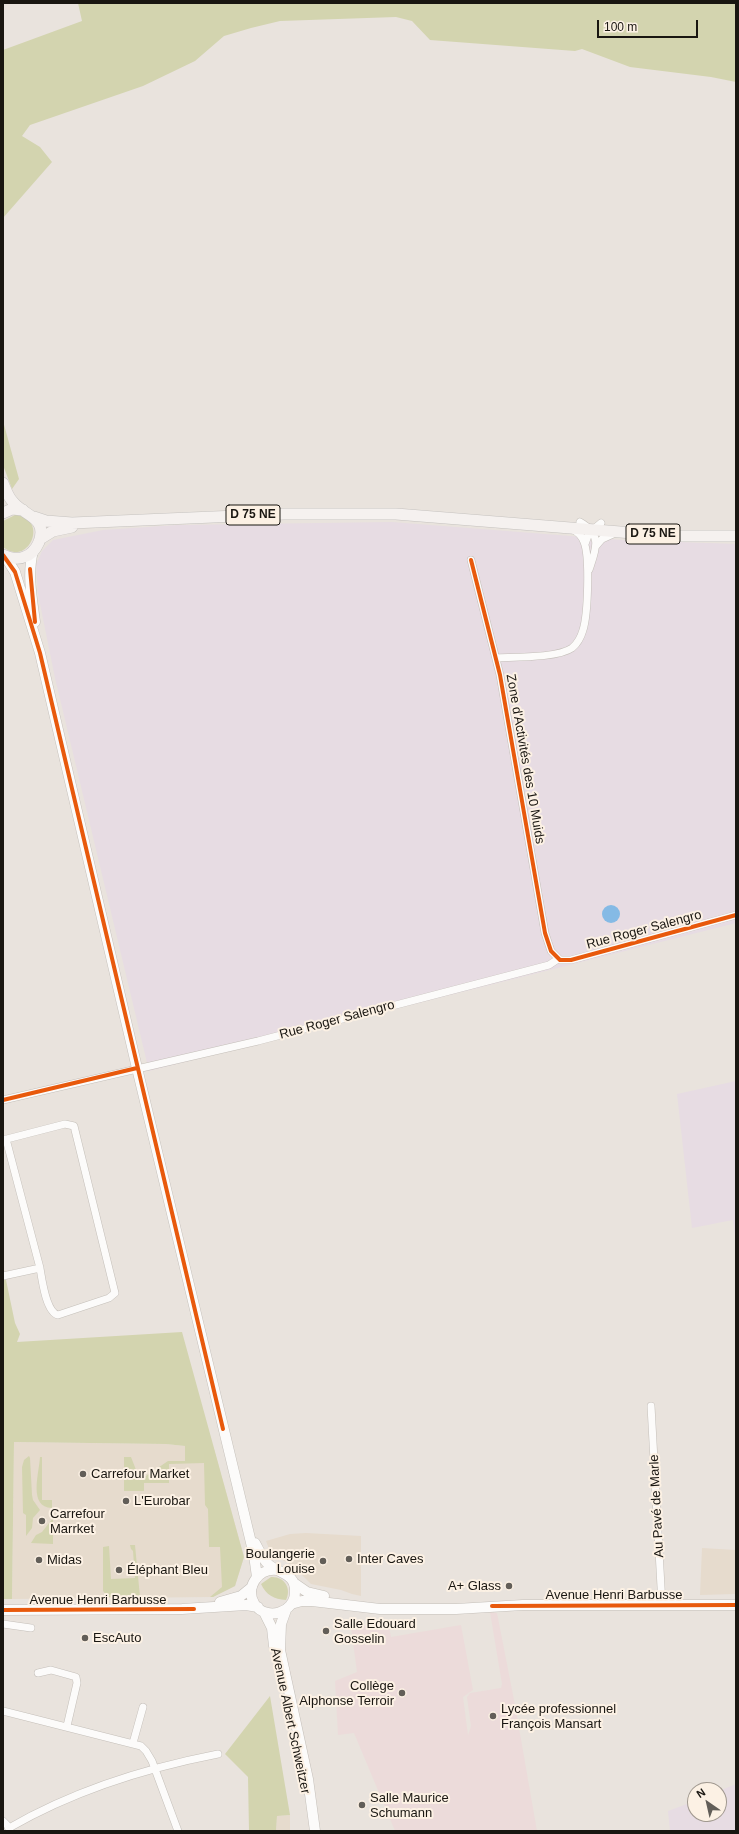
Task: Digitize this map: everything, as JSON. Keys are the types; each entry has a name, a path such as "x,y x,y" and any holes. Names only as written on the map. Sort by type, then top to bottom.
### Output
{"main road":[{"path":"3,483 12,502 34,517 39,526 40,539 33,551 30,566 30,580 40,654"},
{"path":"3,513 14,509 23,510"},
{"name":"D 75 NE","path":"34,517 42,520 60,522 111,522 250,515 428,513 580,522 736,536"},
{"name":"D 75 NE","path":"396,514 682,536 736,536"},
{"name":"D 75 NE","path":"40,539 50,532 60,529 111,522"},
{"path":"4,556 20,558 33,551"},
{"path":"4,556 15,572 40,654 137,1068 248,1531 256,1564 257,1577 252,1587 252,1597 261,1610 274,1614 288,1607 295,1595 294,1583 288,1575 267,1563 248,1531"},
{"path":"257,1577 267,1571 277,1570"},
{"name":"Avenue Henri Barbusse","path":"294,1583 303,1590 319,1596 367,1603 459,1604 492,1606 736,1605"},
{"name":"Avenue Henri Barbusse","path":"3,1603 214,1603 237,1598 252,1587"},
{"name":"Avenue Henri Barbusse","path":"288,1607 302,1601 380,1609 456,1609 492,1606"},
{"name":"Avenue Henri Barbusse","path":"3,1610 182,1609 246,1605 261,1610"},
{"name":"Avenue Albert Schweitzer","path":"288,1607 281,1624 280,1650 309,1785 315,1831"},
{"name":"Avenue Albert Schweitzer","path":"261,1610 272,1628 275,1657 302,1774 310,1831"}],"street":[{"path":"580,522 592,530 595,536 596,546 588,572"},
{"path":"496,658 565,652 574,646 579,640 584,626 588,572 585,546 586,537 592,530 601,524"},
{"path":"570,528 579,534 585,546"},
{"path":"596,546 606,536 623,532"},
{"name":"Zone d'Activités des 10 Muids","path":"470,560 502,682 544,933 550,948 558,959"},
{"name":"Rue Roger Salengro","path":"3,1100 258,1041 549,965 558,959 564,961 571,960 736,915"},
{"path":"65,1124 74,1126 114,1293 109,1298 62,1315 55,1315 49,1307 40,1268 4,1140 65,1124"},
{"path":"3,1276 40,1268"},
{"name":"Au Pavé de Marle","path":"652,1406 662,1605"},
{"path":"3,1624 31,1628"},
{"path":"38,1673 51,1670 76,1677 77,1683 67,1726"},
{"path":"133,1743 143,1707"},
{"path":"3,1711 141,1746 146,1751 155,1769 178,1831"},
{"path":"3,1821 9,1830 77,1796 116,1780 218,1754"}],"shaded area":[{"path":"392,522 622,540 736,544 736,923 149,1071 55,678 38,594 36,565 42,551 53,540 103,530 177,525"},
{"path":"736,1081 736,1244 733,1220 692,1228 677,1094"},
{"path":"14,1442 166,1444 214,1449 244,1557 235,1586 213,1597 12,1599"},
{"path":"306,1533 361,1536 361,1596 311,1584 292,1565 271,1554 266,1541 290,1534"},
{"path":"702,1548 736,1550 736,1594 700,1595"},
{"path":"490,1612 497,1613 537,1831 395,1831 354,1733 338,1735 335,1681 357,1672 351,1627 388,1622 391,1637 461,1625 473,1690 463,1697 468,1735 471,1726 467,1697 470,1693 501,1688 502,1684"},
{"path":"736,1784 736,1831 670,1831 668,1811 687,1804 687,1822 727,1822 727,1788"},
{"path":"290,1815 290,1831 276,1831 277,1816"}],"green space":[{"path":"78,3 736,3 736,82 711,77 630,67 582,49 575,51 430,40 412,21 396,17 280,21 224,36 195,61 143,86 30,125 22,136 40,147 52,162 3,218 3,50 82,21"},
{"path":"3,421 19,479 12,489 3,465"},
{"path":"15,515 26,518 32,524 33,532 32,540 27,547 21,551 12,552 3,547 3,521"},
{"path":"3,1280 6,1280 15,1323 20,1334 17,1342 182,1332 244,1557 235,1586 213,1597 210,1597 222,1587 220,1547 209,1547 208,1509 205,1505 204,1463 169,1464 169,1483 144,1483 144,1491 124,1491 124,1457 131,1457 140,1480 168,1461 185,1461 185,1446 166,1444 14,1442 12,1599 3,1599"},
{"path":"29,1456 33,1500 40,1510 33,1518 32,1528 26,1536 26,1515 23,1513 22,1467 24,1460"},
{"path":"40,1457 42,1457 42,1500 52,1500 52,1508 45,1506 40,1502 37,1496 37,1480"},
{"path":"53,1518 53,1544 31,1543 36,1535 42,1532"},
{"path":"130,1545 135,1545 140,1597 108,1597 103,1591 103,1547 109,1546 111,1579 135,1578 133,1551"},
{"path":"271,1577 280,1578 286,1584 288,1596 286,1600 271,1596 263,1588 261,1584"},
{"path":"270,1696 290,1815 277,1816 276,1831 249,1831 248,1777 225,1754"}],"water":[{"path":"611,905 617,908 620,914 617,920 611,923 605,920 602,914 605,908"}],"cycle path":[{"path":"3,555 15,572 40,653 223,1429"},
{"path":"471,560 500,675 545,933 551,951 560,960 571,960 736,915"},
{"path":"30,569 35,622"},
{"path":"3,1100 137,1068"},
{"path":"492,1606 736,1605"},
{"path":"3,1610 194,1609"}],"place":[{"name":"Carrefour Market","path":"83,1474"},
{"name":"L'Eurobar","path":"126,1501"},
{"name":"Carrefour Marrket","path":"42,1521"},
{"name":"Inter Caves","path":"349,1559"},
{"name":"Midas","path":"39,1560"},
{"name":"Boulangerie Louise","path":"323,1561"},
{"name":"Éléphant Bleu","path":"119,1570"},
{"name":"A+ Glass","path":"509,1586"},
{"name":"Salle Edouard Gosselin","path":"326,1631"},
{"name":"EscAuto","path":"85,1638"},
{"name":"Collège Alphonse Terroir","path":"402,1693"},
{"name":"Lycée professionnel François Mansart","path":"493,1716"},
{"name":"Salle Maurice Schumann","path":"362,1805"}]}
